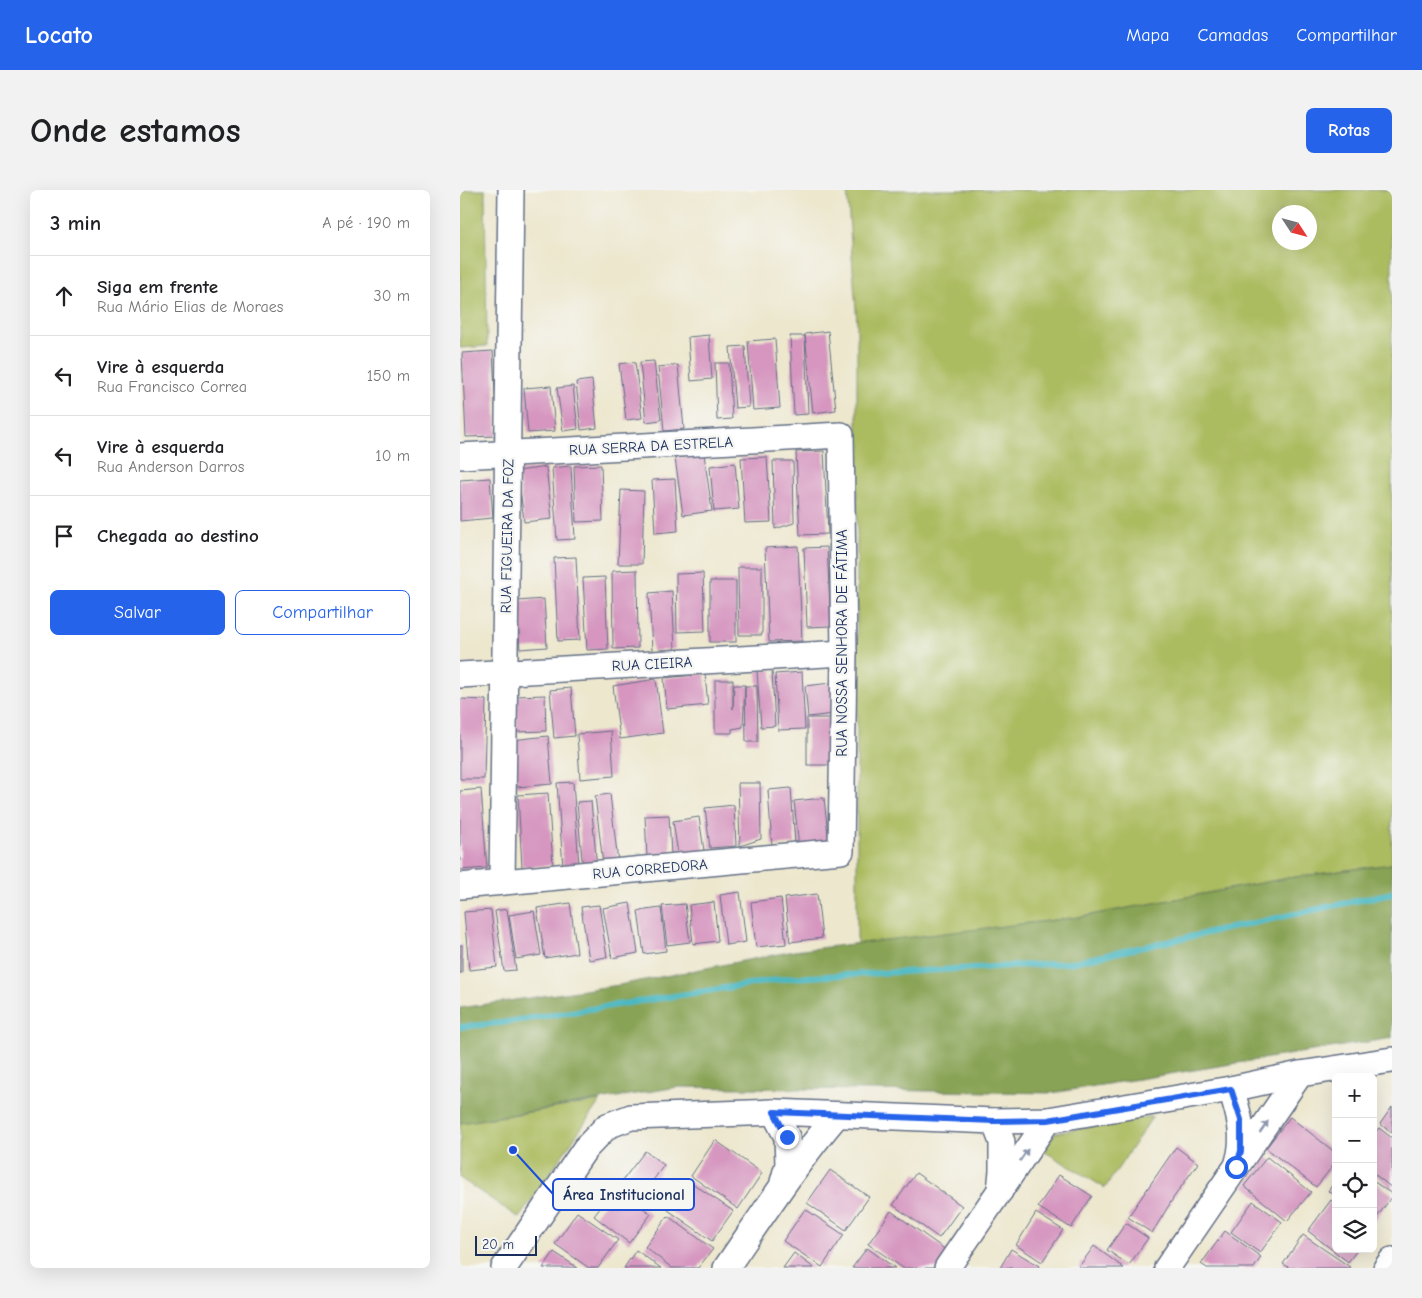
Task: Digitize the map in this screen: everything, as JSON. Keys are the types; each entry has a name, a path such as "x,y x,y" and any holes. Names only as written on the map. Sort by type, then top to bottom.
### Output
{"street":[{"name":"RUA FIGUEIRA DA FOZ","path":"502,882 511,190"},
{"name":"RUA SERRA DA ESTRELA","path":"460,456 841,435"},
{"name":"RUA NOSSA SENHORA DE FÁTIMA","path":"841,435 844,653 841,851"},
{"name":"RUA CIEIRA","path":"460,675 844,653"},
{"name":"RUA CORREDORA","path":"460,886 841,851"},
{"path":"504,1268 586,1150 607,1126 631,1117 774,1112 994,1121 1048,1120 1231,1089 1300,1074 1392,1060"},
{"path":"1166,1268 1300,1074"},
{"path":"1231,1089 1241,1120 1241,1151 1236,1167"},
{"path":"774,1112 787,1137 788,1164 780,1189"},
{"path":"726,1268 780,1189 824,1130 838,1115"},
{"path":"947,1268 1048,1120"},
{"path":"994,1121 1002,1142 1000,1191"},
{"path":"1386,1268 1392,1260"}],"green space":[{"path":"460,190 485,190 487,346 460,348"},
{"path":"847,190 1392,190 1392,864 1288,878 1080,917 857,944 857,323"},
{"path":"1392,864 1392,1038 1052,1093 678,1087 460,1123 460,1008 619,985 794,951 1080,917 1288,878"},
{"path":"600,1101 519,1218 460,1178 460,1123"},
{"path":"1153,1116 1105,1188 1044,1151 1055,1133"}],"building":[{"path":"828,331 836,410 813,413 805,334"},
{"path":"709,335 712,379 691,381 688,337"},
{"path":"790,336 805,336 808,414 794,415"},
{"path":"775,339 780,408 753,410 748,341"},
{"path":"745,346 749,407 735,408 730,347"},
{"path":"493,351 497,436 466,437 462,353"},
{"path":"654,361 661,420 646,422 640,362"},
{"path":"635,362 642,418 626,420 619,364"},
{"path":"715,363 729,363 732,419 717,420"},
{"path":"678,365 684,429 664,431 658,367"},
{"path":"592,380 597,428 581,430 576,382"},
{"path":"551,386 555,431 528,433 524,388"},
{"path":"573,386 578,429 563,431 557,388"},
{"path":"824,451 828,534 800,535 796,452"},
{"path":"704,454 712,511 683,515 675,458"},
{"path":"767,457 771,522 745,523 741,458"},
{"path":"773,461 793,461 794,523 775,529"},
{"path":"735,463 739,509 714,511 710,466"},
{"path":"601,465 603,521 576,522 574,466"},
{"path":"571,466 575,539 557,540 552,468"},
{"path":"546,467 552,519 524,522 518,471"},
{"path":"490,478 493,518 460,521 460,480"},
{"path":"675,479 678,531 655,533 652,480"},
{"path":"621,490 644,491 642,564 618,564"},
{"path":"798,546 802,641 769,642 765,548"},
{"path":"827,547 831,626 807,627 804,548"},
{"path":"576,557 580,640 558,641 554,558"},
{"path":"738,567 762,567 762,635 739,635"},
{"path":"637,570 638,648 613,649 612,571"},
{"path":"703,573 705,631 677,632 676,574"},
{"path":"605,577 608,649 587,650 583,578"},
{"path":"710,581 736,581 736,642 710,642"},
{"path":"672,591 675,649 652,651 649,593"},
{"path":"544,599 547,647 520,649 517,601"},
{"path":"772,670 775,726 761,727 757,671"},
{"path":"802,672 805,729 778,730 775,674"},
{"path":"705,674 708,705 667,709 664,678"},
{"path":"656,679 663,733 620,739 613,686"},
{"path":"715,680 733,680 733,709 734,685 745,685 743,727 732,729 732,733 715,733"},
{"path":"831,683 834,714 808,717 805,686"},
{"path":"745,686 757,686 758,742 746,742"},
{"path":"571,688 575,736 554,738 550,690"},
{"path":"545,695 546,731 517,732 516,696"},
{"path":"460,699 486,700 484,779 460,779"},
{"path":"807,718 833,718 833,765 807,765"},
{"path":"611,731 614,776 580,779 577,734"},
{"path":"548,736 552,784 517,787 512,740"},
{"path":"573,782 579,865 563,867 557,783"},
{"path":"738,783 760,783 761,839 740,846"},
{"path":"791,788 795,844 772,846 768,790"},
{"path":"481,789 487,868 460,870 460,791"},
{"path":"548,793 553,865 522,867 518,795"},
{"path":"610,794 618,862 603,864 595,796"},
{"path":"824,798 829,844 799,847 794,801"},
{"path":"591,801 597,869 583,871 577,802"},
{"path":"734,805 736,846 710,848 705,808"},
{"path":"669,815 671,856 647,857 645,816"},
{"path":"699,817 705,857 679,861 673,821"},
{"path":"740,892 746,942 726,945 720,895"},
{"path":"817,894 822,938 790,942 785,898"},
{"path":"781,898 786,944 756,947 751,902"},
{"path":"714,902 718,941 693,944 689,905"},
{"path":"570,903 577,953 545,958 537,908"},
{"path":"630,903 638,953 612,958 603,908"},
{"path":"685,904 690,942 667,945 662,906"},
{"path":"599,905 607,957 589,960 581,907"},
{"path":"661,908 666,951 644,954 638,911"},
{"path":"507,909 516,970 504,971 495,911"},
{"path":"491,910 497,967 469,970 464,912"},
{"path":"534,911 541,955 516,959 509,915"},
{"path":"460,945 462,945 462,973 460,973"},
{"path":"1392,1107 1392,1133 1380,1124"},
{"path":"1290,1117 1332,1150 1332,1167 1316,1187 1266,1148"},
{"path":"1379,1128 1392,1138 1392,1188 1377,1176 1377,1130"},
{"path":"715,1140 762,1173 738,1209 691,1176"},
{"path":"1176,1147 1198,1163 1152,1233 1128,1217"},
{"path":"645,1151 664,1165 639,1200 619,1185"},
{"path":"1267,1157 1311,1192 1287,1221 1244,1186"},
{"path":"830,1170 869,1197 846,1230 807,1203"},
{"path":"916,1173 962,1206 939,1238 893,1205"},
{"path":"1059,1175 1092,1196 1071,1228 1038,1207"},
{"path":"689,1181 733,1211 712,1241 668,1210"},
{"path":"1377,1184 1392,1194 1377,1217"},
{"path":"1332,1186 1332,1194 1328,1191"},
{"path":"616,1188 651,1214 629,1243 594,1216"},
{"path":"1331,1200 1332,1250 1308,1231"},
{"path":"1253,1201 1282,1222 1260,1253 1231,1232"},
{"path":"805,1209 844,1235 822,1267 783,1241"},
{"path":"891,1211 950,1253 939,1268 903,1268 868,1244"},
{"path":"577,1212 618,1240 598,1268 589,1268 555,1244"},
{"path":"1036,1213 1063,1230 1042,1262 1016,1245"},
{"path":"668,1216 713,1249 698,1268 672,1268 645,1247"},
{"path":"1126,1223 1148,1238 1129,1265 1107,1250"},
{"path":"1225,1231 1261,1257 1254,1268 1207,1268 1201,1264"},
{"path":"1303,1235 1350,1267 1290,1268 1283,1264"},
{"path":"1094,1246 1124,1268 1078,1268"},
{"path":"867,1248 895,1268 852,1268"},
{"path":"1011,1249 1039,1266 1038,1268 1000,1268"},
{"path":"636,1250 661,1268 624,1268"},
{"path":"554,1252 578,1268 543,1268"},
{"path":"794,1253 814,1268 783,1268"},
{"path":"1336,1253 1355,1253 1348,1262"}],"waterway":[{"path":"460,1027 500,1023 790,978 1069,963 1392,893"}],"place":[{"name":"Área Institucional","path":"513,1150"}],"route":[{"path":"787,1137 774,1112 994,1121 1048,1120 1231,1089 1241,1120 1241,1151 1236,1167"}]}
